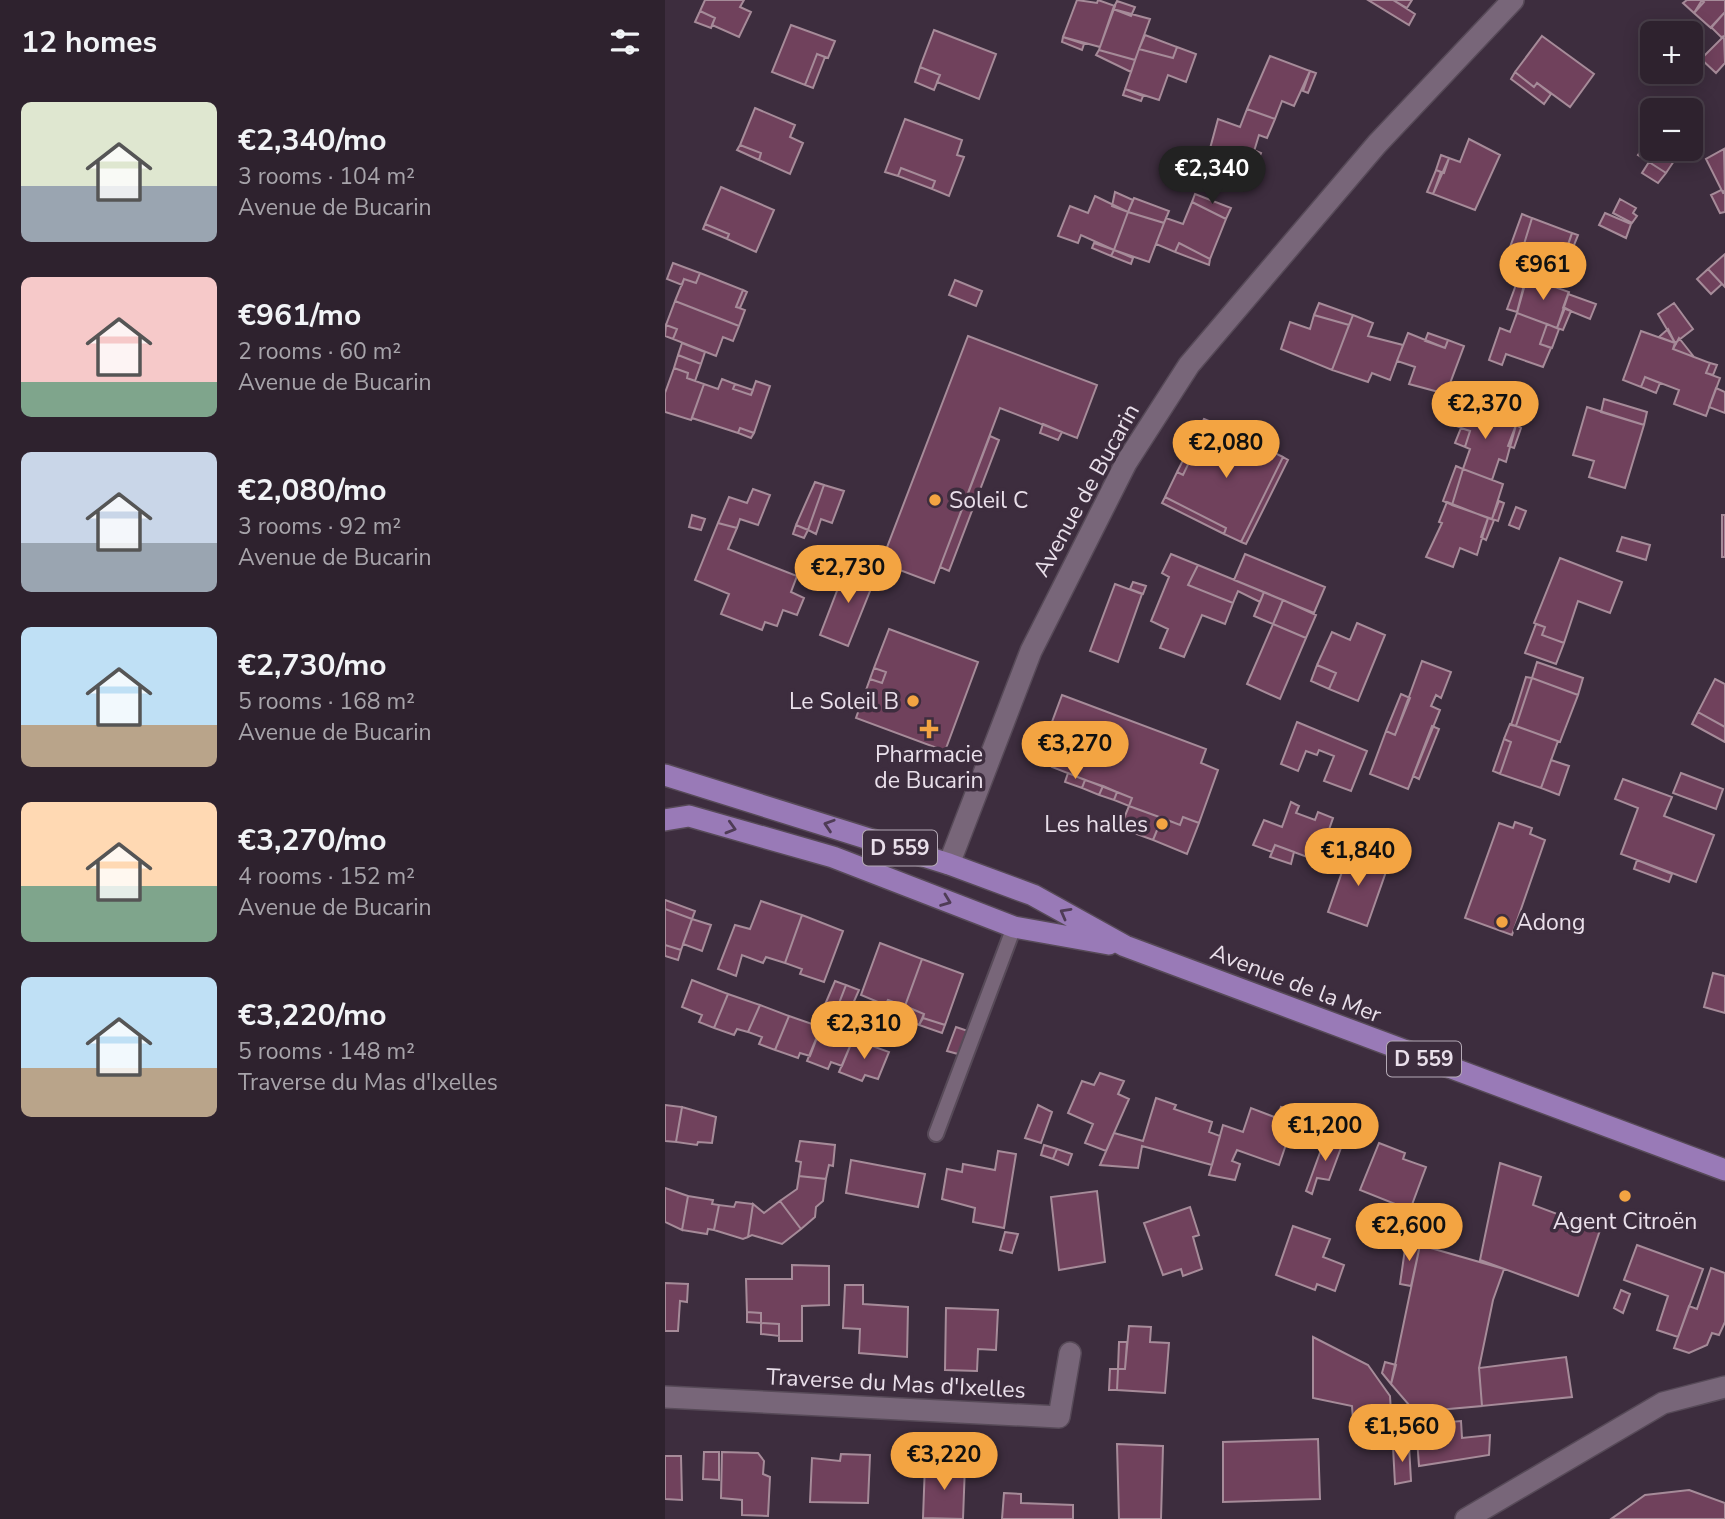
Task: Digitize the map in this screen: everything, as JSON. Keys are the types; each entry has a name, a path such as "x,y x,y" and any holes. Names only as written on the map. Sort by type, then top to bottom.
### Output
{"main road":[{"name":"Avenue de la Mer","path":"665,775 949,864 1033,895 1125,946 1725,1170"},
{"name":"Avenue de la Mer","path":"665,820 689,816 833,857 1014,927 1125,946"}],"street":[{"name":"Avenue de Bucarin","path":"949,864 1031,651 1126,463 1189,365 1377,144 1513,0"},
{"name":"Traverse du Mas d'Ixelles","path":"665,1397 1059,1417 1070,1353"},
{"path":"1466,1519 1663,1403 1725,1387"}],"lane":[{"path":"936,1135 1014,927"}],"building":[{"path":"705,0 744,0 740,7 751,12 739,37 712,25 715,18 700,11"},
{"path":"1077,0 1097,3 1098,0 1115,6 1100,47 1063,37"},
{"path":"1368,0 1393,0 1415,14 1409,25"},
{"path":"1393,0 1412,0 1407,8"},
{"path":"1687,0 1704,2 1694,13 1683,3"},
{"path":"1702,0 1725,0 1725,12 1711,28 1694,13"},
{"path":"1117,1 1135,7 1131,16 1113,9"},
{"path":"1113,9 1150,19 1135,60 1099,50"},
{"path":"700,11 715,18 711,28 695,22"},
{"path":"1725,12 1725,36 1721,37 1711,27"},
{"path":"791,25 835,41 828,58 817,54 805,85 772,72"},
{"path":"934,30 996,54 979,99 937,82 940,75 920,67"},
{"path":"1145,35 1177,47 1173,58 1139,49"},
{"path":"1542,36 1594,74 1570,107 1537,83 1534,87 1515,72"},
{"path":"1724,36 1725,63 1716,73 1703,61 1703,57"},
{"path":"1063,37 1084,44 1082,50 1062,42"},
{"path":"1177,47 1196,54 1186,82 1168,75 1159,100 1125,89 1139,49 1173,58"},
{"path":"1099,50 1135,60 1131,72 1096,55"},
{"path":"817,54 825,57 813,88 805,85"},
{"path":"1270,56 1310,71 1294,106 1282,101 1275,119 1247,109"},
{"path":"920,67 940,75 934,90 915,82"},
{"path":"1310,71 1316,73 1308,93 1303,91"},
{"path":"1515,72 1534,87 1537,83 1551,94 1544,104 1511,79"},
{"path":"1125,89 1143,96 1141,101 1123,95"},
{"path":"755,108 795,125 790,137 803,143 790,174 759,160 761,153 740,145"},
{"path":"1247,109 1275,119 1267,138 1259,135 1248,171 1208,156 1218,119 1240,127"},
{"path":"905,119 962,140 957,155 964,157 949,196 932,189 935,181 901,168 898,176 885,172"},
{"path":"1469,139 1500,155 1475,210 1433,194 1449,158 1460,162"},
{"path":"740,145 761,153 759,160 737,150"},
{"path":"1724,149 1725,192 1723,193 1706,159"},
{"path":"1256,151 1261,153 1253,173 1248,171"},
{"path":"1441,155 1449,158 1444,173 1436,170"},
{"path":"1647,161 1674,161 1666,173"},
{"path":"1649,162 1666,173 1658,183 1642,173"},
{"path":"901,168 935,181 932,189 898,176"},
{"path":"1436,170 1441,172 1433,194 1427,192"},
{"path":"721,187 774,210 756,252 727,239 729,234 705,224"},
{"path":"1721,190 1725,192 1725,212 1720,213 1711,195"},
{"path":"1115,192 1133,200 1128,212 1112,206"},
{"path":"1195,194 1231,208 1226,219 1192,202"},
{"path":"1095,196 1128,212 1114,250 1081,235 1078,243 1058,236 1070,206 1088,213"},
{"path":"1134,198 1169,211 1164,223 1128,212"},
{"path":"1620,199 1636,208 1633,213 1637,216 1632,223 1613,213"},
{"path":"1192,202 1226,219 1210,259 1179,243 1175,252 1156,244 1166,218 1183,224"},
{"path":"1128,212 1164,223 1149,262 1114,250"},
{"path":"1605,213 1631,224 1626,238 1599,225"},
{"path":"1522,214 1532,218 1521,254 1509,250"},
{"path":"1532,218 1572,233 1554,287 1527,277 1534,259 1521,254"},
{"path":"705,224 729,234 727,239 703,229"},
{"path":"1572,233 1578,235 1570,255 1565,253"},
{"path":"1094,243 1114,250 1111,256 1092,248"},
{"path":"1179,243 1210,259 1209,265 1175,252"},
{"path":"1114,250 1133,258 1131,264 1111,256"},
{"path":"1725,254 1725,287 1708,269"},
{"path":"673,263 700,273 696,283 684,279 682,285 667,279"},
{"path":"1708,269 1722,284 1711,294 1697,279"},
{"path":"700,273 743,290 736,307 745,310 739,326 675,301 684,279 696,283"},
{"path":"1527,277 1569,292 1557,328 1517,313"},
{"path":"955,280 982,291 976,306 949,295"},
{"path":"1517,282 1524,285 1517,312 1507,309"},
{"path":"743,290 747,292 740,308 736,307"},
{"path":"1568,294 1596,304 1590,319 1563,308"},
{"path":"675,301 739,326 733,341 723,337 716,356 673,339 677,329 666,325"},
{"path":"1319,303 1353,315 1349,325 1314,315"},
{"path":"1674,303 1693,329 1675,343 1658,314"},
{"path":"1565,308 1571,311 1563,330 1557,328"},
{"path":"1517,313 1547,324 1540,344 1551,348 1543,367 1506,354 1502,365 1489,360 1500,328 1510,332"},
{"path":"1314,315 1349,325 1332,370 1281,349 1290,322 1310,329"},
{"path":"1353,315 1373,323 1368,336 1403,345 1390,380 1372,373 1368,382 1332,370"},
{"path":"1547,324 1559,329 1552,348 1540,344"},
{"path":"666,325 677,329 673,339 665,336"},
{"path":"1668,329 1675,343 1659,337"},
{"path":"1641,331 1675,343 1673,349 1710,363 1706,373 1720,378 1706,416 1674,404 1679,390 1645,377 1641,387 1623,380"},
{"path":"1408,333 1445,348 1448,340 1464,346 1446,394 1409,384 1415,367 1397,361"},
{"path":"1428,333 1448,340 1445,348 1425,341"},
{"name":"Soleil C","path":"968,336 1097,385 1077,438 1000,408 934,583 881,563"},
{"path":"1679,338 1694,357 1673,349"},
{"path":"682,343 705,352 701,364 678,355"},
{"path":"678,355 701,364 695,381 687,378 688,373 674,368"},
{"path":"1710,363 1717,365 1713,375 1706,373"},
{"path":"674,368 688,373 687,378 704,384 691,420 665,412 665,393"},
{"path":"1645,377 1660,383 1656,393 1641,387"},
{"path":"722,379 735,384 733,389 751,395 756,381 770,386 754,433 740,428 738,433 692,418 704,384 718,389"},
{"path":"735,384 753,390 751,395 733,389"},
{"path":"1716,388 1725,392 1725,413 1709,407"},
{"path":"1604,399 1647,412 1644,425 1601,412"},
{"path":"1464,406 1516,425 1506,462 1499,459 1492,480 1463,469 1470,449 1465,447 1470,431 1456,426"},
{"path":"1587,407 1644,425 1625,488 1589,477 1594,461 1573,455"},
{"path":"1204,419 1209,421 1183,475 1177,472"},
{"path":"1209,421 1283,457 1241,542 1224,534 1226,528 1165,497 1177,472 1183,475"},
{"path":"1043,424 1062,432 1058,440 1040,433"},
{"path":"1516,425 1521,428 1514,448 1508,446"},
{"path":"740,428 754,433 751,438 738,433"},
{"path":"1461,428 1470,431 1465,447 1455,443"},
{"path":"990,436 999,440 949,571 940,567"},
{"path":"1283,457 1288,460 1246,544 1241,542"},
{"path":"1456,466 1463,469 1452,505 1443,501"},
{"path":"1463,469 1503,484 1492,519 1452,505"},
{"path":"815,482 824,485 808,530 796,525"},
{"path":"824,485 844,491 832,523 821,519 816,534 808,530"},
{"path":"753,489 770,495 758,525 740,519 737,528 718,523 729,497 747,503"},
{"path":"1165,497 1226,528 1224,534 1162,503"},
{"path":"1499,501 1504,503 1498,521 1492,519"},
{"path":"1447,502 1488,518 1477,555 1460,548 1453,567 1426,557 1442,523 1439,522"},
{"path":"1516,507 1526,511 1519,529 1509,525"},
{"path":"692,515 705,519 701,530 689,527"},
{"path":"1722,515 1725,515 1725,557 1722,557"},
{"path":"1488,518 1494,520 1486,540 1481,537"},
{"path":"718,523 737,528 728,549 797,576 791,592 804,598 797,615 783,610 777,626 765,622 762,630 721,614 729,594 695,580"},
{"path":"796,525 808,530 804,538 793,534"},
{"path":"1622,537 1650,545 1646,560 1617,551"},
{"path":"1171,554 1198,565 1188,585 1233,603 1225,624 1202,615 1184,657 1160,648 1168,629 1151,621 1169,577 1162,573"},
{"path":"1245,554 1325,587 1314,613 1234,580"},
{"path":"1560,558 1622,582 1610,613 1578,601 1564,643 1542,635 1545,627 1534,623"},
{"path":"847,565 876,576 848,646 820,635"},
{"path":"1198,565 1264,592 1260,602 1238,591 1233,603 1188,585"},
{"path":"1133,582 1146,586 1143,594 1130,589"},
{"path":"1115,584 1142,594 1118,662 1090,651"},
{"path":"1264,592 1283,600 1273,624 1254,616"},
{"path":"1283,600 1316,615 1306,638 1273,624"},
{"path":"1357,623 1385,635 1358,701 1329,689 1336,673 1317,665 1332,632 1350,640"},
{"path":"1273,624 1306,638 1280,699 1247,684"},
{"path":"1536,624 1545,627 1542,635 1564,643 1556,664 1525,653"},
{"name":"Le Soleil B","path":"889,629 978,662 945,751 856,718 870,679 882,683 886,672 874,668"},
{"path":"1422,661 1451,672 1441,698 1436,695 1431,706 1440,710 1408,789 1370,774 1386,731 1395,735"},
{"path":"1537,662 1583,678 1578,695 1532,678"},
{"path":"1317,665 1336,673 1329,689 1311,681"},
{"path":"874,668 886,672 882,683 870,679"},
{"path":"1526,677 1532,678 1516,726 1511,725"},
{"path":"1532,678 1578,695 1560,742 1516,726"},
{"path":"1715,679 1725,684 1725,727 1698,712"},
{"path":"1401,694 1410,698 1395,735 1386,731"},
{"path":"1062,695 1206,749 1201,763 1218,770 1199,823 1183,817 1180,825 1129,806 1132,798 1052,767 1064,736 1049,730"},
{"path":"1698,712 1725,727 1725,742 1692,724"},
{"path":"1297,722 1367,751 1351,791 1324,781 1334,756 1319,750 1317,755 1306,751 1298,771 1281,764"},
{"path":"1510,724 1558,741 1541,788 1500,774 1511,742 1504,739"},
{"path":"1432,726 1439,729 1419,779 1413,776"},
{"path":"1504,739 1511,742 1500,774 1493,771"},
{"path":"1551,760 1569,766 1559,795 1541,788"},
{"path":"1068,773 1085,780 1082,788 1065,782"},
{"path":"1681,773 1723,789 1716,809 1673,793"},
{"path":"1623,779 1672,797 1664,816 1714,835 1696,882 1621,854 1638,808 1615,799"},
{"path":"1085,780 1103,786 1099,795 1082,788"},
{"path":"1103,786 1117,792 1114,800 1099,795"},
{"path":"1117,792 1132,798 1129,806 1114,800"},
{"path":"1291,802 1299,806 1296,813 1315,820 1318,812 1333,818 1318,861 1275,845 1272,852 1253,845 1264,820 1282,827"},
{"path":"1129,806 1162,818 1153,840 1120,828"},
{"path":"1183,817 1199,823 1187,854 1153,840 1162,818 1180,825"},
{"path":"1515,822 1532,828 1530,834 1545,840 1512,935 1465,918 1499,823 1513,828"},
{"path":"1275,845 1294,852 1291,864 1270,857"},
{"path":"1350,849 1389,863 1367,926 1328,912"},
{"path":"1637,860 1672,874 1669,882 1634,869"},
{"path":"665,900 695,911 692,919 665,909"},
{"path":"761,901 802,915 785,963 766,957 763,963 742,955 736,976 718,969 735,925 750,929"},
{"path":"665,909 692,919 681,950 665,945"},
{"path":"802,915 843,931 824,982 800,974 802,969 785,963"},
{"path":"692,919 711,925 702,951 683,944"},
{"path":"880,943 922,959 905,1006 888,1000 885,1005 861,995"},
{"path":"665,945 681,950 678,960 665,956"},
{"path":"922,959 963,974 945,1025 923,1018 924,1014 905,1006"},
{"path":"1713,973 1725,976 1725,1013 1704,1007"},
{"path":"692,980 728,994 714,1028 699,1022 702,1015 682,1007"},
{"path":"835,981 846,985 836,1011 824,1007"},
{"path":"846,985 859,990 848,1015 836,1011"},
{"path":"728,994 760,1005 748,1032 737,1029 734,1035 714,1028"},
{"path":"760,1005 789,1016 775,1050 759,1044 762,1037 748,1032"},
{"path":"905,1006 924,1014 919,1025 900,1018"},
{"path":"789,1016 821,1027 810,1056 800,1053 798,1058 775,1050"},
{"path":"923,1018 945,1025 942,1033 919,1025"},
{"path":"821,1027 853,1039 842,1066 831,1062 828,1069 807,1061"},
{"path":"956,1027 968,1031 958,1054 947,1051"},
{"path":"853,1039 889,1052 878,1079 865,1075 862,1081 839,1072"},
{"path":"1100,1073 1124,1081 1118,1094 1129,1099 1106,1151 1085,1143 1093,1124 1068,1113 1082,1081 1094,1085"},
{"path":"1156,1098 1176,1105 1174,1109 1212,1122 1209,1132 1220,1136 1212,1165 1142,1146 1138,1168 1100,1165 1114,1133 1143,1141"},
{"path":"665,1105 682,1107 676,1142 665,1141"},
{"path":"1038,1105 1052,1112 1041,1143 1025,1138"},
{"path":"682,1107 716,1117 712,1143 698,1142 697,1145 676,1142"},
{"path":"1281,1107 1297,1112 1279,1165 1237,1150 1232,1161 1240,1164 1235,1180 1209,1175 1223,1125 1243,1132 1251,1108 1277,1118"},
{"path":"1325,1139 1342,1145 1329,1180 1317,1178 1312,1194 1306,1191"},
{"path":"800,1141 835,1145 833,1166 829,1165 826,1179 799,1176 801,1162 796,1161"},
{"path":"1379,1143 1405,1153 1403,1159 1426,1167 1410,1210 1360,1190"},
{"path":"1044,1145 1057,1149 1053,1159 1041,1155"},
{"path":"1057,1149 1072,1154 1068,1165 1053,1159"},
{"path":"998,1151 1016,1154 1004,1228 973,1222 975,1208 942,1199 947,1169 962,1172 963,1164 995,1170"},
{"path":"851,1160 925,1174 918,1207 846,1193"},
{"path":"1500,1163 1541,1177 1533,1205 1600,1230 1578,1296 1480,1260"},
{"path":"799,1176 826,1179 823,1201 816,1207 815,1217 801,1229 780,1201 797,1189"},
{"path":"665,1188 688,1196 682,1230 665,1222"},
{"path":"1097,1191 1105,1262 1059,1270 1051,1197"},
{"path":"688,1196 713,1200 712,1204 719,1205 714,1230 708,1229 707,1234 682,1230"},
{"path":"780,1201 801,1229 782,1244 752,1235 748,1237 753,1204 764,1213"},
{"path":"736,1202 753,1204 748,1237 743,1239 714,1230 719,1205 734,1207"},
{"path":"1190,1207 1199,1235 1193,1237 1202,1269 1183,1276 1181,1269 1163,1275 1144,1223"},
{"path":"1293,1226 1330,1239 1323,1257 1344,1265 1335,1291 1317,1284 1315,1290 1276,1275"},
{"path":"1005,1232 1018,1234 1012,1253 1000,1250"},
{"path":"1406,1242 1420,1245 1411,1286 1400,1284"},
{"path":"1420,1245 1504,1269 1493,1300 1479,1368 1482,1406 1415,1412 1391,1384"},
{"path":"1637,1245 1703,1269 1678,1337 1657,1330 1668,1296 1624,1280"},
{"path":"792,1265 829,1266 829,1305 802,1306 802,1341 779,1341 779,1324 761,1323 761,1313 747,1312 746,1279 792,1279"},
{"path":"1711,1268 1725,1273 1725,1322 1719,1335 1712,1333 1707,1345 1689,1353 1674,1348 1689,1306 1697,1309"},
{"path":"665,1283 688,1284 687,1302 680,1301 678,1331 665,1331"},
{"path":"845,1285 863,1285 863,1304 908,1307 907,1357 859,1353 860,1329 843,1328"},
{"path":"1621,1290 1630,1294 1623,1313 1614,1308"},
{"path":"946,1308 998,1310 996,1350 978,1349 977,1371 945,1370"},
{"path":"747,1312 761,1313 761,1323 747,1322"},
{"path":"761,1323 779,1324 779,1336 761,1334"},
{"path":"1129,1326 1151,1327 1150,1342 1169,1343 1165,1393 1117,1390 1118,1369 1125,1369"},
{"path":"1313,1337 1368,1365 1390,1396 1392,1428 1353,1420 1352,1406 1313,1398"},
{"path":"1119,1342 1127,1342 1125,1369 1118,1369"},
{"path":"1566,1357 1572,1397 1482,1406 1479,1368"},
{"path":"1385,1362 1396,1365 1391,1384 1382,1373"},
{"path":"1110,1369 1118,1369 1117,1390 1109,1390"},
{"path":"1461,1421 1462,1438 1490,1435 1489,1455 1419,1466 1416,1425"},
{"path":"1318,1439 1320,1499 1223,1502 1223,1442"},
{"path":"1117,1444 1163,1446 1161,1519 1119,1519"},
{"path":"1409,1445 1411,1481 1395,1484 1393,1447"},
{"path":"704,1452 719,1452 719,1480 703,1479"},
{"path":"722,1452 758,1453 764,1461 763,1474 770,1477 768,1516 742,1515 742,1500 721,1498"},
{"path":"841,1454 870,1455 868,1503 810,1502 812,1458 840,1461"},
{"path":"665,1456 681,1456 682,1500 665,1499"},
{"path":"925,1464 965,1465 963,1519 923,1518"},
{"path":"1689,1490 1725,1503 1725,1519 1611,1519 1645,1495"},
{"path":"1004,1493 1021,1494 1021,1503 1073,1505 1073,1519 1002,1519"}],"place":[{"name":"Soleil C","path":"935,500"},
{"name":"Le Soleil B","path":"913,701"},
{"name":"Pharmacie de Bucarin","path":"929,729"},
{"name":"Les halles","path":"1162,824"},
{"name":"Adong","path":"1502,922"},
{"name":"Agent Citroën","path":"1625,1196"}]}
